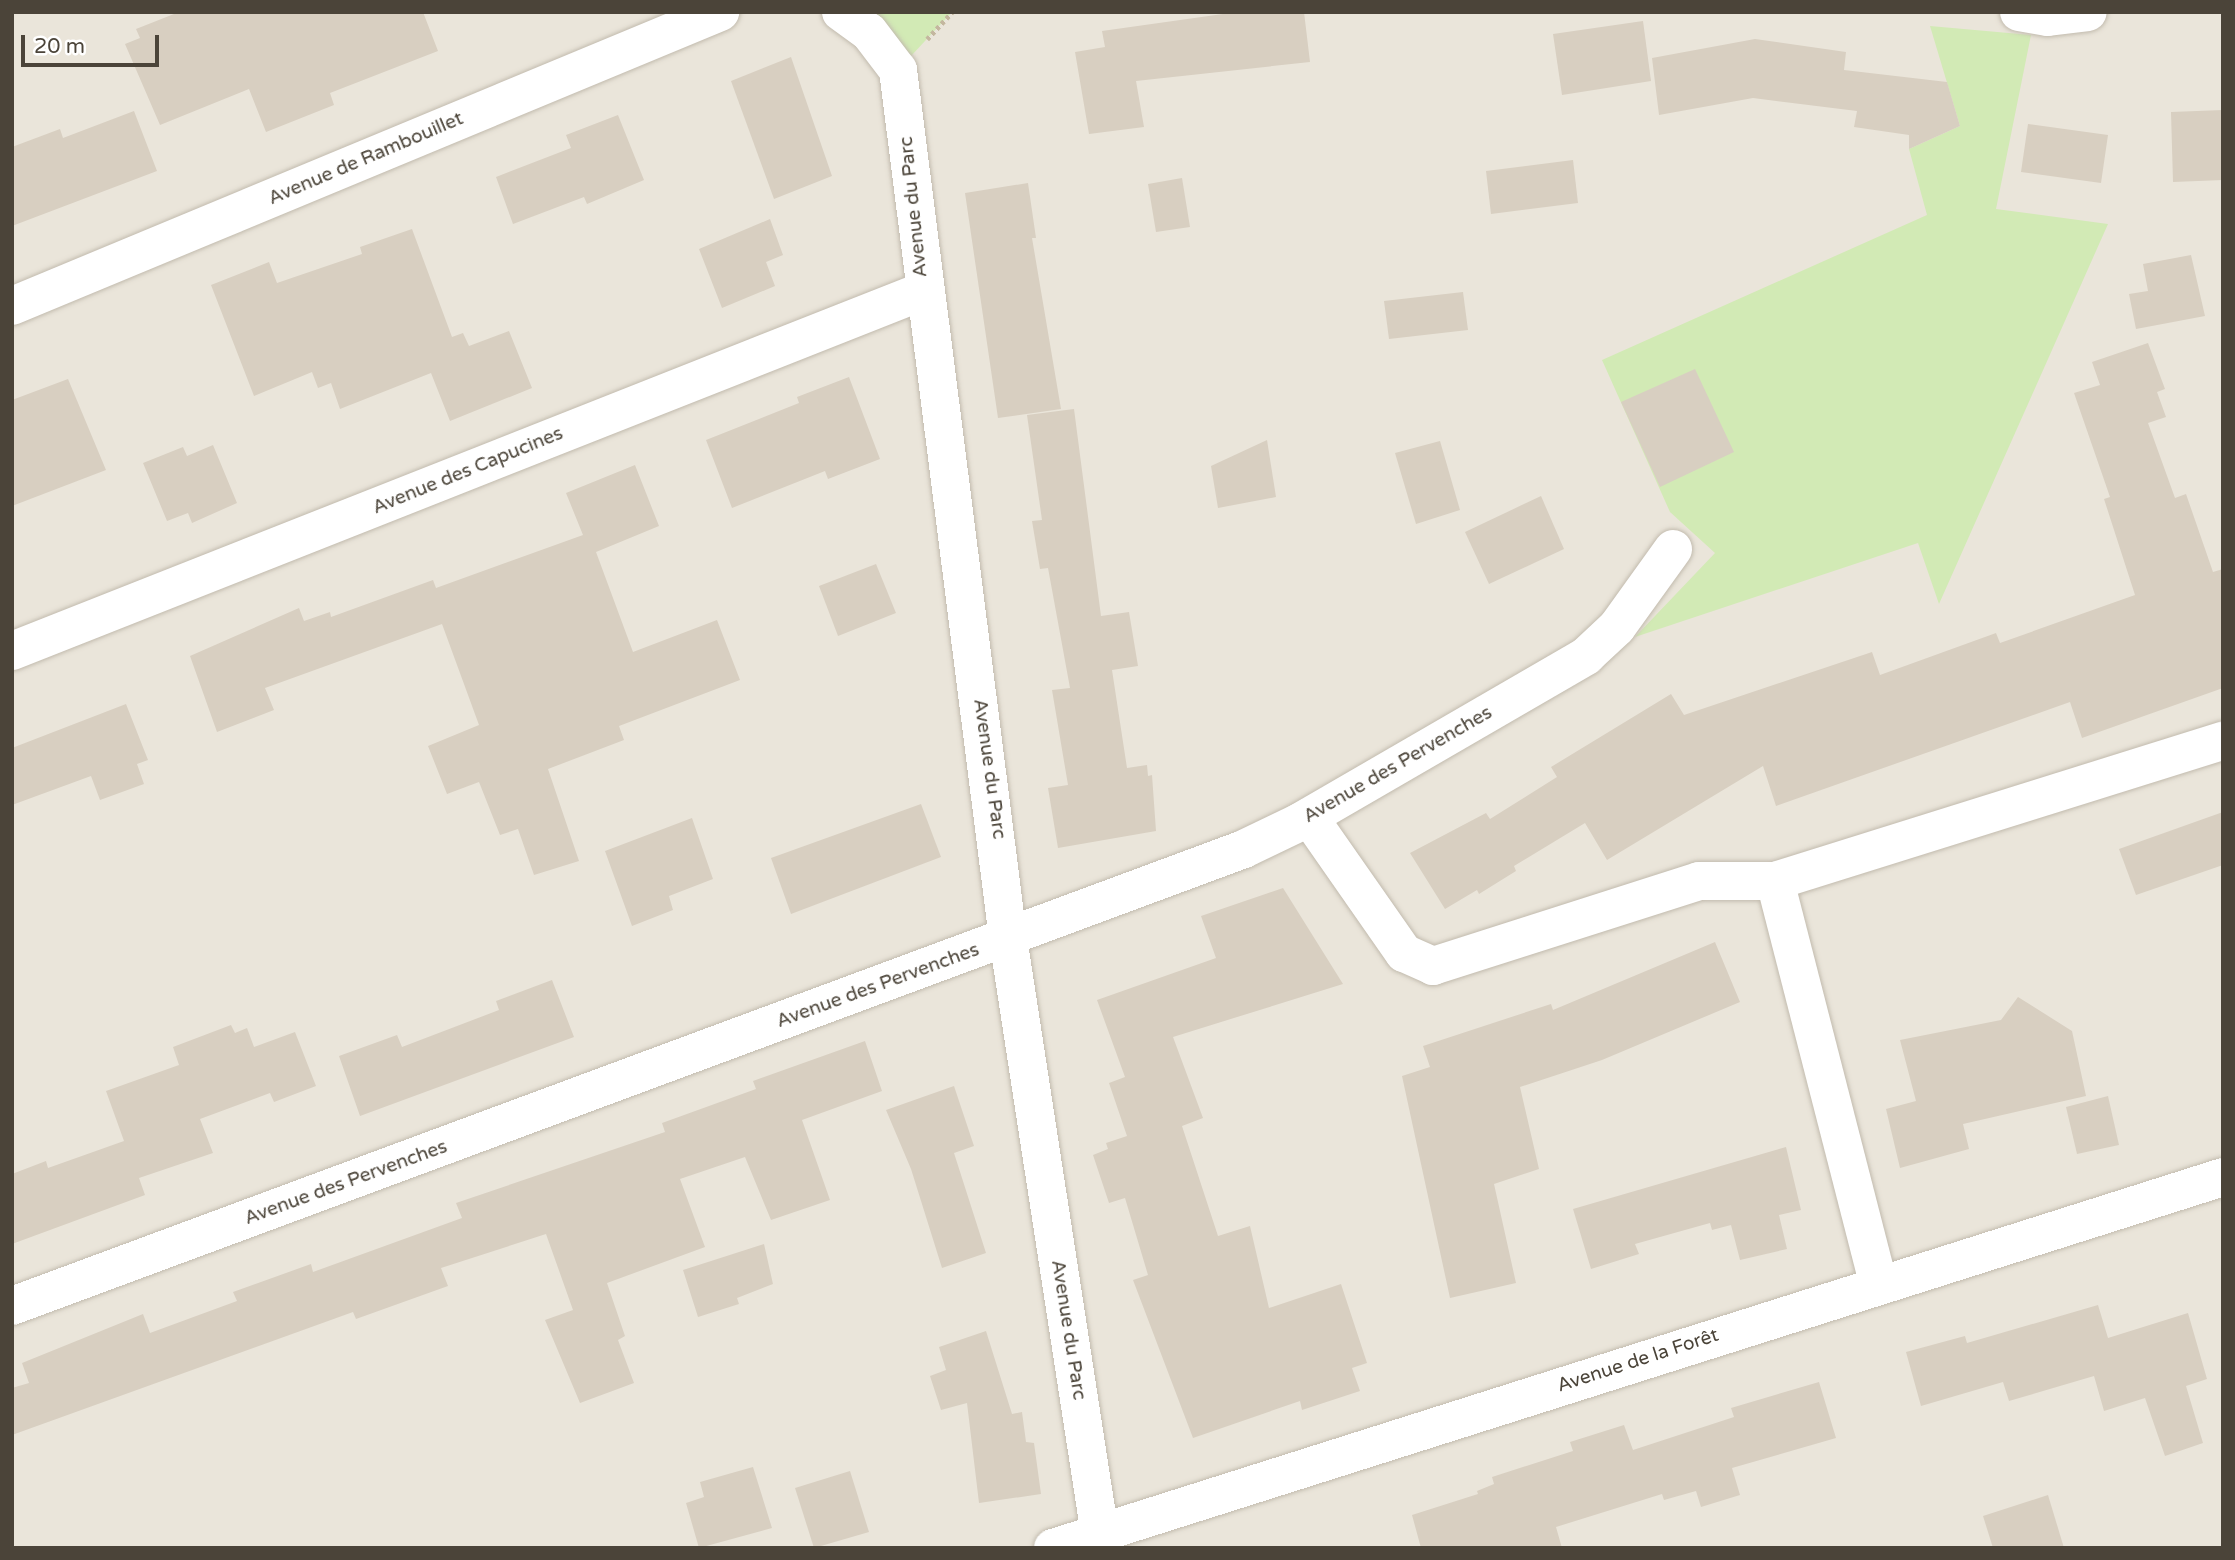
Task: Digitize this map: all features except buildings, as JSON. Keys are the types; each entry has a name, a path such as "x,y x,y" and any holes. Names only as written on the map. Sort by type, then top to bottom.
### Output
{"street":[{"name":"Avenue de Rambouillet","path":"12,306 720,12"},
{"name":"Avenue du Parc","path":"841,12 869,32 898,70 923,291 1003,876 1008,938 1101,1540"},
{"path":"2019,12 2049,16 2088,12"},
{"name":"Avenue des Capucines","path":"12,651 923,291"},
{"name":"Avenue des Pervenches","path":"12,1306 1244,849 1310,817 1586,656 1617,627 1673,549"},
{"path":"1310,817 1404,953 1433,966 1699,881 1775,881 2223,741"},
{"path":"1775,881 1879,1284"},
{"name":"Avenue de la Forêt","path":"1053,1548 1101,1540 1879,1284 2223,1177"}],"shaded area":[{"path":"12,12 2223,12 2223,1548 12,1548"}],"green space":[{"path":"841,12 952,12 898,70"},
{"path":"1930,26 2031,35 1996,209 2108,224 1939,604 1918,543 1635,637 1715,553 1670,512 1602,360 1927,215 1909,149 1960,126"}]}
